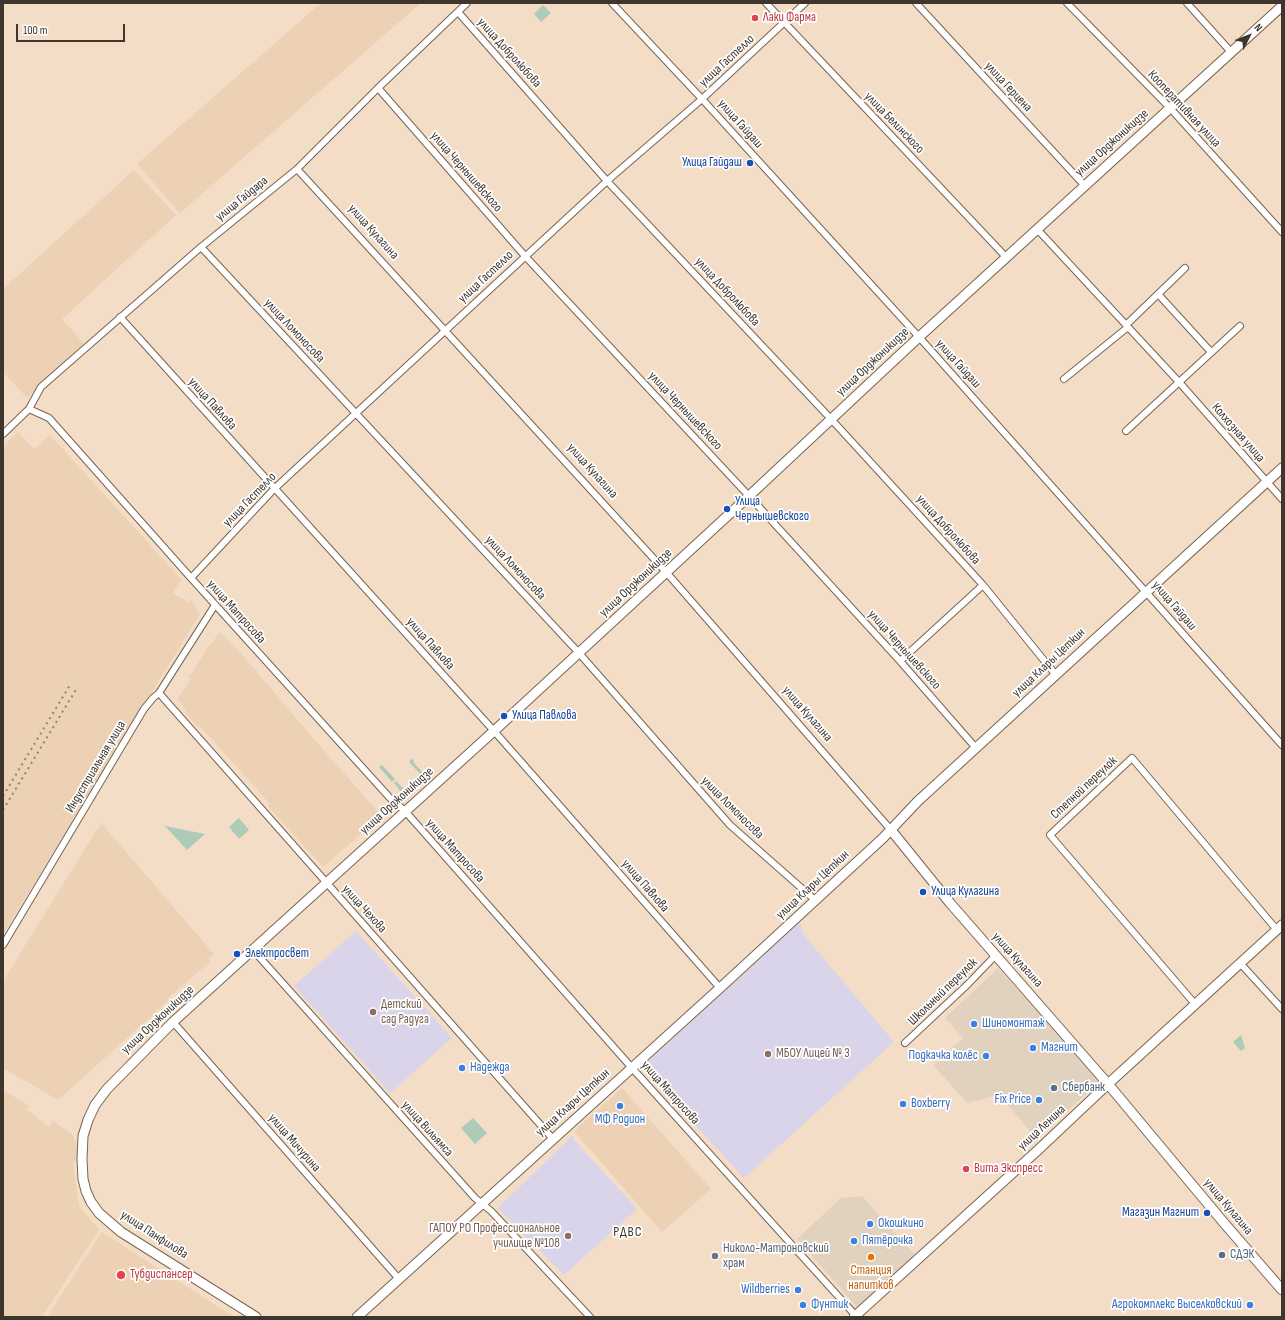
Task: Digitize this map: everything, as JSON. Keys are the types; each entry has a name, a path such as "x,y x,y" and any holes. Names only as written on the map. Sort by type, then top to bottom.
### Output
{"street":[{"name":"улица Гайдара","path":"29,409 41,387 201,247 297,168 467,3"},
{"name":"улица Гайдаш","path":"612,3 920,337 1282,745"},
{"name":"улица Белинского","path":"766,3 1006,257"},
{"name":"улица Гастелло","path":"192,578 274,489 525,256 607,181 702,99 805,3"},
{"name":"улица Герцена","path":"916,3 1084,186"},
{"name":"Кооперативная улица","path":"1067,3 1170,108 1282,232"},
{"path":"1187,3 1232,52"},
{"name":"улица Орджоникидзе","path":"99,1213 91,1202 86,1191 83,1178 82,1144 88,1120 95,1105 107,1088 172,1022 327,884 579,653 1006,257 1282,6"},
{"name":"улица Добролюбова","path":"458,12 607,181 831,419 983,585 1055,674"},
{"name":"улица Чернышевского","path":"378,88 525,256 749,496 976,748"},
{"name":"улица Кулагина","path":"297,168 666,572 891,830 995,956 1046,1011 1224,1224 1282,1290"},
{"name":"Колхозная улица","path":"1037,229 1178,382 1282,499"},
{"name":"улица Ломоносова","path":"201,247 579,653 730,824 816,900"},
{"path":"1064,379 1127,326 1185,268"},
{"path":"1158,294 1211,352"},
{"name":"улица Павлова","path":"120,317 494,731 720,988"},
{"path":"1126,431 1240,326"},
{"path":"3,434 29,409"},
{"name":"улица Матросова","path":"29,409 49,418 855,1316"},
{"name":"улица Клары Цеткин","path":"357,1317 816,900 891,830 913,806 1055,674 1282,468"},
{"path":"900,662 983,585"},
{"name":"Индустриальная улица","path":"3,945 144,709 159,693 215,604"},
{"name":"улица Чехова","path":"159,693 553,1139"},
{"name":"Степной переулок","path":"1195,1004 1050,835 1132,758 1279,927"},
{"name":"улица Ленина","path":"855,1316 1038,1150 1279,927"},
{"name":"улица Вильямса","path":"253,950 475,1198 491,1211 590,1317"},
{"name":"Школьный переулок","path":"905,1043 967,985 995,956"},
{"path":"1240,963 1282,1009"},
{"name":"улица Мичурина","path":"172,1022 399,1279"},
{"name":"улица Панфилова","path":"99,1213 121,1232 256,1317"}],"shaded area":[{"path":"321,3 421,3 180,213 137,164"},
{"path":"134,170 176,215 62,319 85,345 27,398 3,372 3,289"},
{"path":"18,432 34,449 50,435 181,579 173,593 190,603 191,600 195,604 200,614 3,934 3,447"},
{"path":"220,632 240,652 312,737 382,816 323,867 268,806 270,804 200,726 198,727 185,712 186,710 177,699 191,679 189,677"},
{"path":"101,823 214,954 208,959 211,961 168,998 169,1000 58,1100 3,1068 3,981"},
{"name":"МБОУ Лицей № 3","path":"800,922 803,934 894,1042 744,1178 642,1067"},
{"name":"Детский сад Радуга","path":"356,931 452,1038 390,1093 294,986"},
{"path":"998,968 1101,1081 1036,1138 999,1095 967,1103 933,1065 963,1038 945,1018"},
{"path":"622,1088 711,1189 662,1232 574,1131"},
{"path":"3,1090 29,1106 27,1110 49,1127 53,1121 72,1134 78,1147 78,1160 73,1163 79,1206 99,1230 42,1317 3,1317"},
{"path":"573,1135 574,1140 637,1209 564,1275 498,1208"},
{"path":"862,1196 915,1255 857,1307 797,1239 841,1198"},
{"name":"Тубдиспансер","path":"102,1232 234,1317 47,1317"}],"green space":[{"path":"543,5 551,13 541,22 534,14"},
{"path":"413,758 414,763 426,776 424,778 409,762"},
{"path":"382,765 395,779 392,782 379,767"},
{"path":"396,781 409,794 399,799 397,798 402,793 394,783"},
{"path":"239,818 249,830 239,839 229,827"},
{"path":"165,826 205,834 187,850"},
{"path":"1241,1035 1245,1048 1241,1051 1233,1042"},
{"path":"473,1118 487,1133 475,1144 461,1128"}],"railway":[{"path":"3,796 70,685"},
{"path":"3,810 77,688"}],"place":[{"name":"Лаки Фарма","path":"755,18"},
{"name":"Улица Гайдаш","path":"750,163"},
{"name":"Улица Чернышевского","path":"727,509"},
{"name":"Улица Павлова","path":"504,716"},
{"name":"Улица Кулагина","path":"923,892"},
{"name":"Электросвет","path":"237,954"},
{"name":"Детский сад Радуга","path":"373,1012"},
{"name":"Шиномонтаж","path":"974,1024"},
{"name":"Магнит","path":"1033,1048"},
{"name":"МБОУ Лицей № 3","path":"768,1054"},
{"name":"Подкачка колёс","path":"986,1056"},
{"name":"Надежда","path":"462,1068"},
{"name":"Сбербанк","path":"1054,1088"},
{"name":"Fix Price","path":"1039,1100"},
{"name":"Boxberry","path":"903,1104"},
{"name":"МФ Родион","path":"620,1106"},
{"name":"Вита Экспресс","path":"966,1169"},
{"name":"Магазин Магнит","path":"1207,1213"},
{"name":"Окошкино","path":"870,1224"},
{"name":"ГАПОУ РО Профессиональное училище №108","path":"568,1236"},
{"name":"Пятёрочка","path":"854,1241"},
{"name":"СДЭК","path":"1222,1255"},
{"name":"Николо-Матроновский храм","path":"715,1256"},
{"name":"Станция напитков","path":"871,1257"},
{"name":"Тубдиспансер","path":"121,1275"},
{"name":"Wildberries","path":"798,1290"},
{"name":"Фунтик","path":"803,1305"},
{"name":"Агрокомплекс Выселковский","path":"1250,1305"}],"district":[{"name":"РДВС","path":"628,1232"}]}
